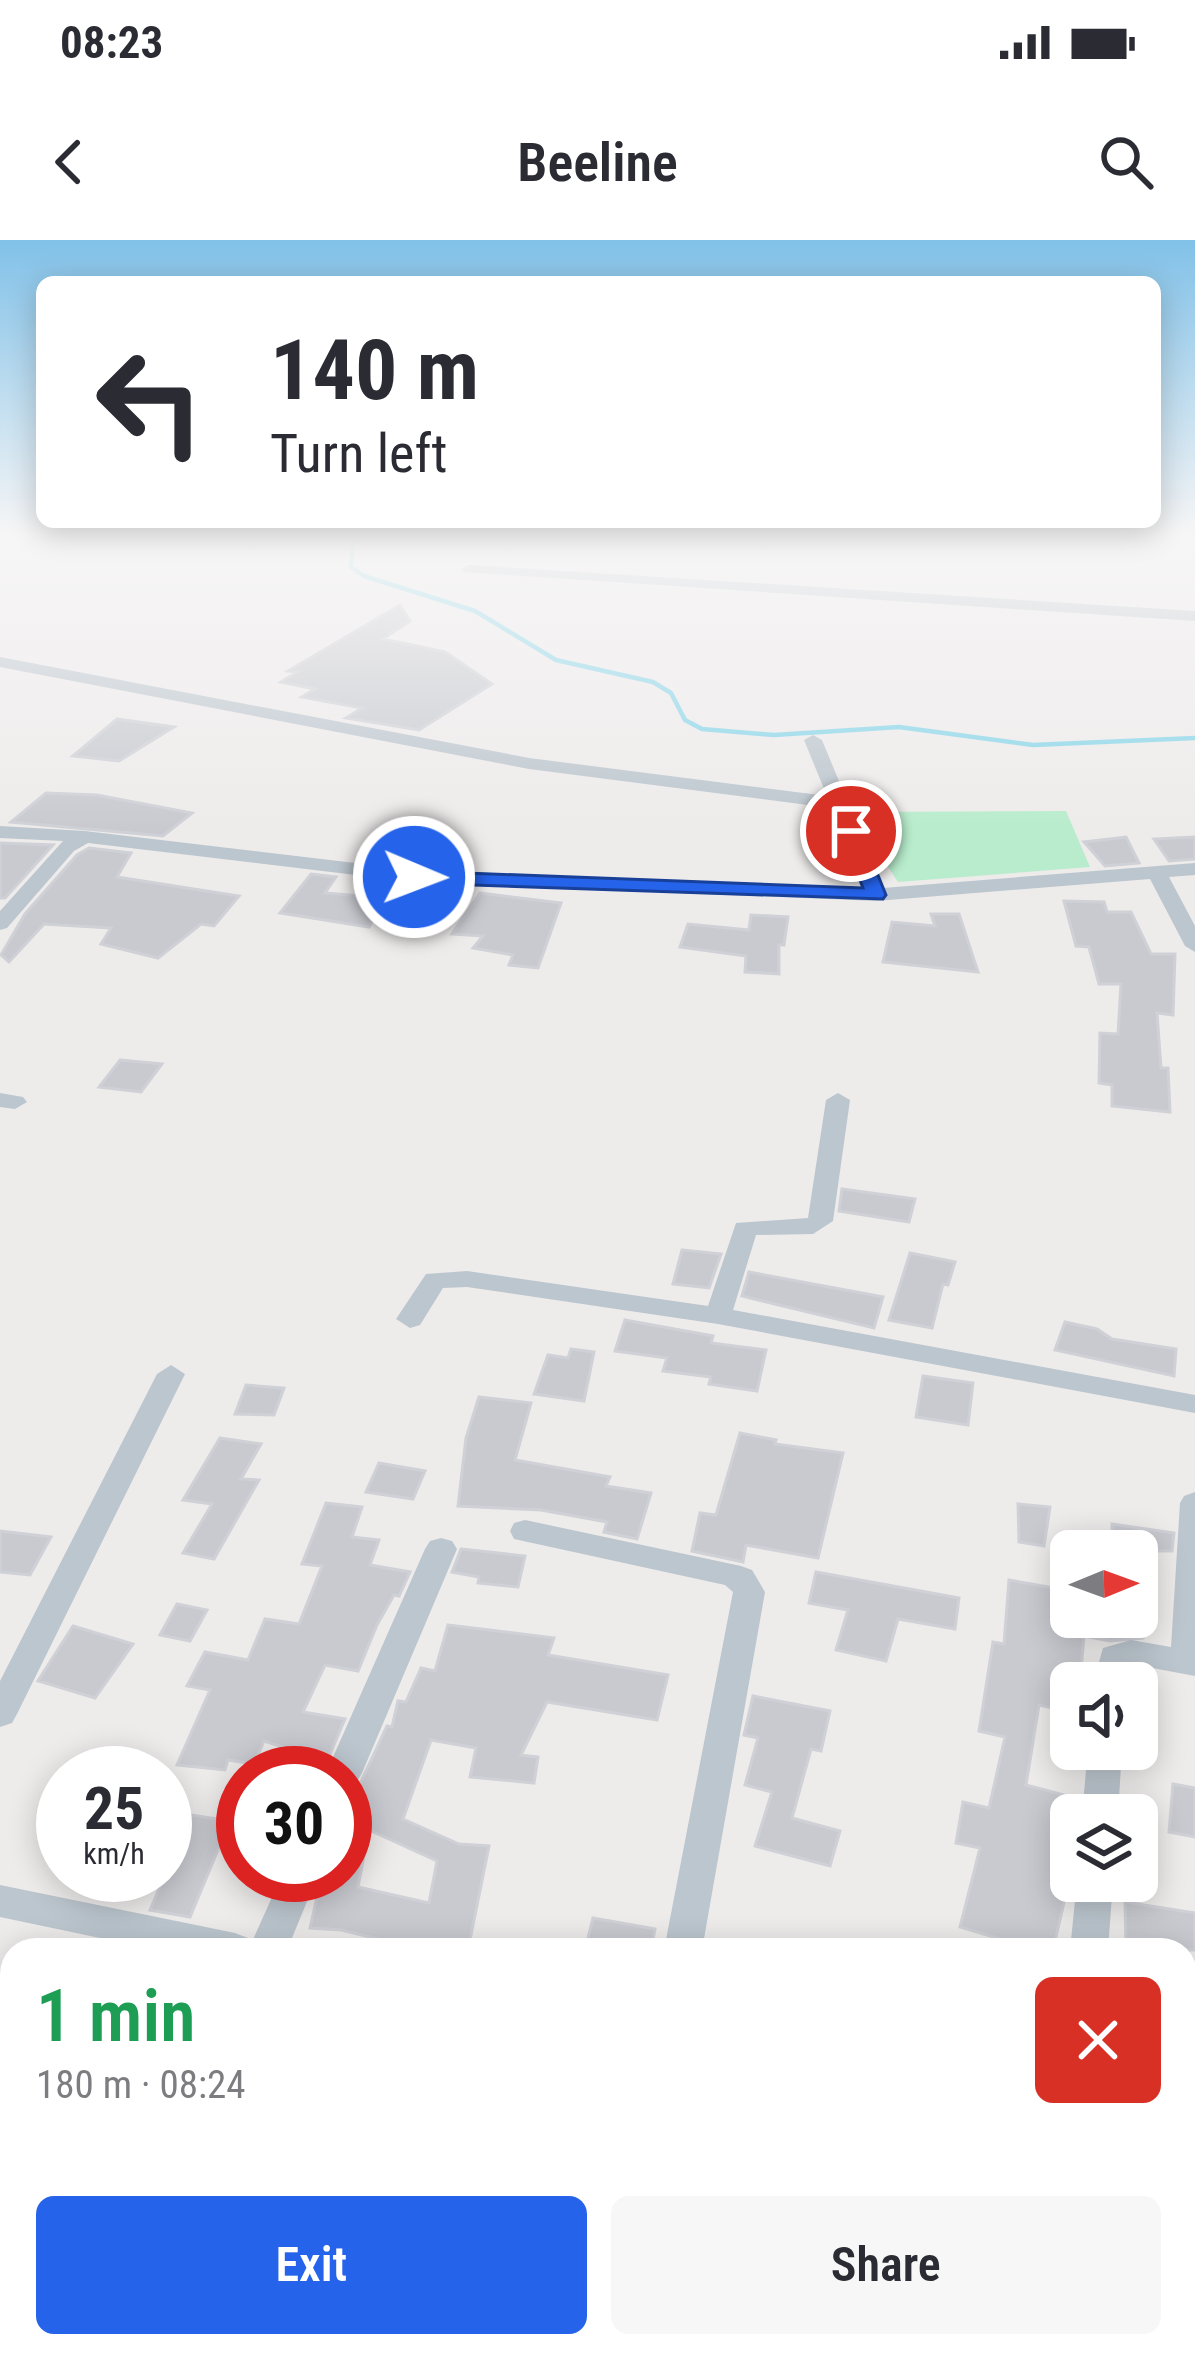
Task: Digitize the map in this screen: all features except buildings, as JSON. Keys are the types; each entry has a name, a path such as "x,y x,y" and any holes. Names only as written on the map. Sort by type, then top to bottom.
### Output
{"street":[{"path":"0,662 213,698 504,760 656,784 839,803"},
{"path":"813,740 876,895"},
{"path":"0,832 414,877 876,895 1195,869"},
{"path":"0,924 67,848 85,838"},
{"path":"1157,873 1195,946"},
{"path":"718,1316 745,1228 813,1226 820,1221 838,1100"},
{"path":"410,1319 435,1280 446,1277 718,1316 1195,1404"},
{"path":"0,1714 171,1374"},
{"path":"1114,1662 1115,1657 1131,1652 1191,1663 1195,1503"},
{"path":"525,1531 741,1578 749,1592 685,1938"},
{"path":"356,1746 441,1549"},
{"path":"273,1938 289,1902"},
{"path":"1090,1938 1093,1902"},
{"path":"1,1903 175,1938"}],"green space":[{"path":"1066,811 1090,867 898,882 852,812"}],"waterway":[{"path":"508,631 556,660 653,682 671,693 685,720 702,729 774,735 899,727 1033,745 1195,738"}],"route":[{"path":"414,877 876,895 851,831"}]}
